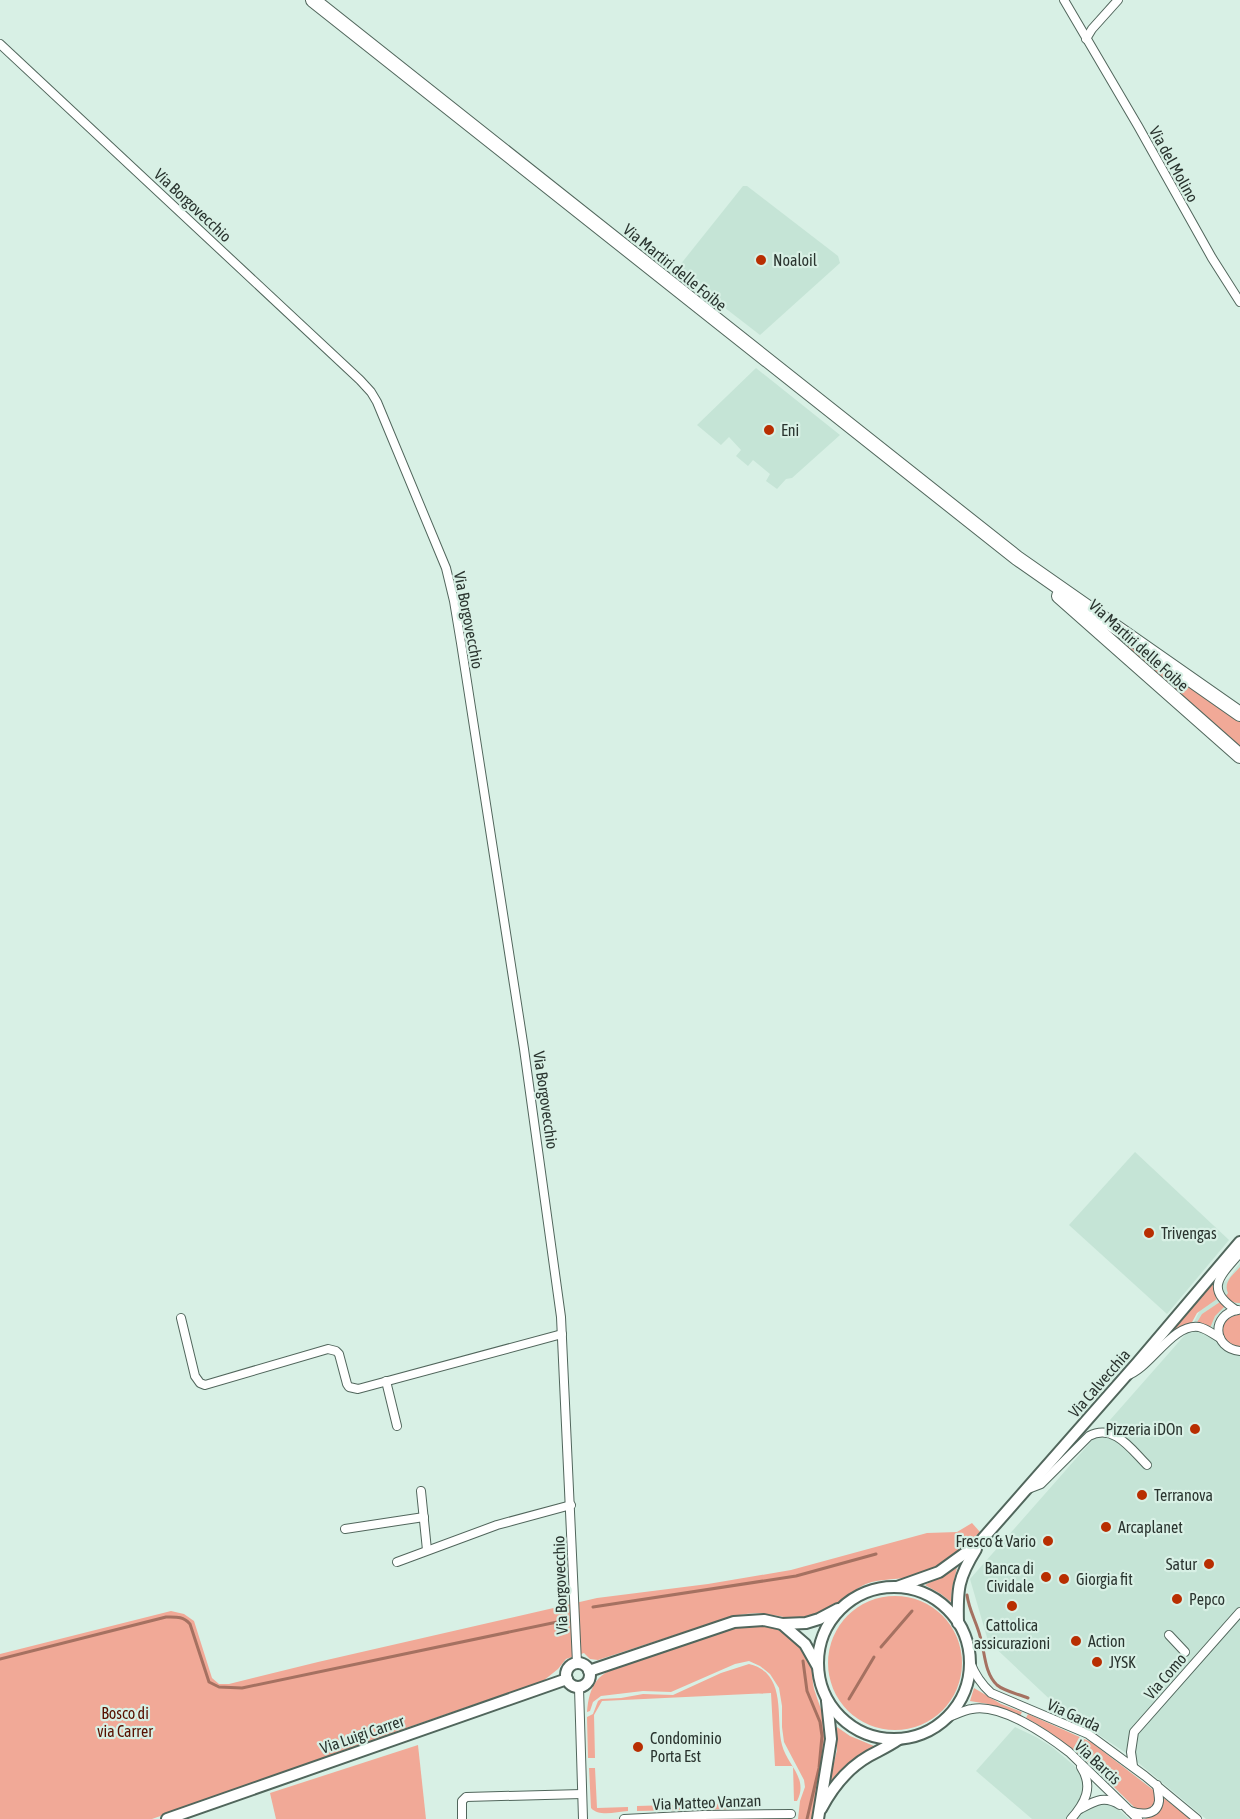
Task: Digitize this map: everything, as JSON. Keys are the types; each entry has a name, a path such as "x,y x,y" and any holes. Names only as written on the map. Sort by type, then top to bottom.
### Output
{"highway":[{"name":"Via Martiri delle Foibe","path":"313,0 1017,558 1240,756"},
{"name":"Via Martiri delle Foibe","path":"1017,558 1240,714"}],"main road":[{"name":"Via Calvecchia","path":"958,1623 958,1590 961,1576 979,1544 1240,1242"},
{"name":"Via Calvecchia","path":"897,1587 939,1572 979,1544"},
{"path":"589,1671 734,1622 764,1620 782,1624 806,1623 819,1619 867,1592 897,1587 913,1589 930,1596 945,1607 958,1623 967,1643 970,1662 968,1679 957,1705 946,1718 925,1732 900,1738 877,1737 857,1729 840,1717 826,1698 820,1683 818,1667 823,1635 833,1617 843,1606"},
{"path":"782,1624 805,1644 818,1667"},
{"path":"572,1665 585,1665 589,1671 588,1683 579,1688 570,1684 567,1679 568,1669 572,1665"},
{"name":"Via Luigi Carrer","path":"167,1819 567,1679"},
{"path":"818,1817 831,1739 826,1698"},
{"path":"818,1817 830,1793 850,1770 868,1756 900,1738"}],"street":[{"name":"Via del Molino","path":"1064,0 1212,258 1240,302"},
{"path":"1086,39 1118,0"},
{"name":"Via Borgovecchio","path":"0,44 354,373 371,392 438,548 454,601 542,1168 562,1334 577,1664"},
{"path":"1238,1310 1221,1298 1217,1286 1224,1272 1240,1253"},
{"path":"1238,1310 1227,1314 1221,1320 1218,1330 1224,1345 1236,1350 1240,1357"},
{"path":"181,1318 195,1376 200,1383 205,1385 328,1348 339,1354 347,1384 358,1389 562,1334"},
{"path":"1125,1377 1143,1367 1181,1330 1199,1327 1220,1338"},
{"path":"386,1382 398,1426"},
{"path":"1027,1490 1041,1484 1089,1436 1096,1432 1105,1431 1117,1436 1147,1466"},
{"path":"421,1491 428,1550"},
{"name":"Via Borgovecchio","path":"397,1562 497,1525 571,1505"},
{"path":"345,1529 424,1517"},
{"name":"Via Como","path":"1132,1766 1131,1752 1134,1732 1240,1612"},
{"name":"Via Como","path":"1169,1635 1185,1652"},
{"name":"Via Garda","path":"970,1662 983,1687 1088,1734 1157,1785 1197,1819"},
{"path":"579,1688 582,1819"},
{"name":"Via Barcis","path":"946,1718 972,1708 991,1710 1030,1727 1069,1752 1138,1819"},
{"path":"1069,1752 1087,1777 1085,1800 1071,1819"},
{"path":"1080,1809 1093,1802 1110,1800 1129,1810 1146,1814 1153,1811 1159,1801 1157,1785"},
{"path":"462,1819 462,1801 466,1797 582,1794"},
{"name":"Via Matteo Vanzan","path":"624,1819 791,1814"}],"shaded area":[{"name":"Noaloil","path":"743,186 747,186 838,256 840,263 760,335 676,270"},
{"name":"Eni","path":"756,368 840,435 777,489 766,481 770,474 753,460 748,466 736,456 741,450 729,437 721,445 697,425"},
{"path":"1135,1152 1229,1240 1167,1314 1069,1225"},
{"path":"1240,1263 1240,1819 1206,1819 1129,1755 1096,1733 1075,1723 988,1641 970,1579 1191,1328 1205,1300 1229,1278"},
{"path":"1015,1727 1052,1747 1077,1768 1085,1781 1082,1802 1112,1803 1129,1819 1032,1819 976,1771"}],"green space":[{"path":"1129,643 1240,719 1240,747 1126,649"},
{"path":"1240,1267 1240,1303 1232,1302 1225,1297 1228,1293 1228,1282"},
{"path":"1215,1279 1214,1290 1217,1299 1197,1313 1191,1324 1178,1328 1161,1343"},
{"path":"1220,1302 1225,1306 1215,1316 1210,1328 1196,1324 1202,1314"},
{"path":"1240,1314 1240,1347 1226,1340 1223,1327 1228,1318"},
{"name":"Bosco di via Carrer","path":"972,1523 980,1532 943,1564 916,1576 866,1584 814,1617 801,1619 760,1613 744,1614 598,1660 590,1659 584,1653 566,1659 543,1681 152,1819 0,1819 0,1654 171,1611 184,1614 194,1621 212,1678 219,1684 229,1684 597,1598 708,1584 791,1570 927,1533 957,1532"},
{"path":"957,1568 951,1602 925,1585"},
{"path":"895,1596 921,1601 943,1615 957,1637 962,1663 957,1689 943,1711 921,1725 895,1730 869,1725 847,1711 833,1689 828,1663 833,1637 847,1615 869,1601"},
{"path":"756,1625 791,1636 804,1649 811,1666 814,1689 827,1731 825,1765 813,1819 798,1819 800,1801 805,1787 804,1780 784,1742 779,1688 770,1674 760,1666 749,1661 735,1664 671,1692 643,1691 601,1696 593,1702 590,1711 587,1712 593,1686 599,1678 612,1669 706,1636"},
{"path":"749,1664 761,1669 770,1677 775,1686 782,1745 792,1766 775,1766 771,1693 602,1701 594,1715 595,1758 588,1758 587,1717 593,1714 601,1699 643,1694 673,1695 721,1673"},
{"path":"974,1688 1001,1704 1022,1712 1020,1716 988,1704 970,1701"},
{"path":"1028,1714 1091,1742 1191,1819 1146,1819 1075,1751 1026,1718"},
{"path":"837,1727 850,1736 874,1746 842,1770 828,1787 837,1750"},
{"path":"418,1745 426,1819 276,1819 270,1793"},
{"path":"793,1767 800,1785 797,1801 794,1801"},
{"path":"589,1768 595,1768 597,1808 628,1807 628,1811 603,1813 591,1808"},
{"path":"735,1803 735,1809 637,1811 637,1806"}],"waterway":[{"path":"593,1607 796,1576 876,1554"},
{"path":"967,1595 987,1668 993,1680 1003,1689 1028,1698"},
{"path":"881,1647 912,1611"},
{"path":"0,1659 166,1617 176,1617 190,1624 209,1682 219,1687 242,1688 562,1621"},
{"path":"849,1699 874,1657"},
{"path":"803,1661 807,1691 820,1722 822,1736 819,1768 807,1819"}],"place":[{"name":"Noaloil","path":"761,260"},
{"name":"Eni","path":"769,430"},
{"name":"Trivengas","path":"1149,1233"},
{"name":"Pizzeria iDOn","path":"1195,1429"},
{"name":"Terranova","path":"1142,1495"},
{"name":"Arcaplanet","path":"1106,1527"},
{"name":"Fresco & Vario","path":"1048,1541"},
{"name":"Satur","path":"1209,1564"},
{"name":"Banca di Cividale","path":"1046,1577"},
{"name":"Giorgia fit","path":"1064,1579"},
{"name":"Pepco","path":"1177,1599"},
{"name":"Cattolica assicurazioni","path":"1012,1606"},
{"name":"Action","path":"1076,1641"},
{"name":"JYSK","path":"1097,1662"},
{"name":"Condominio Porta Est","path":"638,1747"}]}
